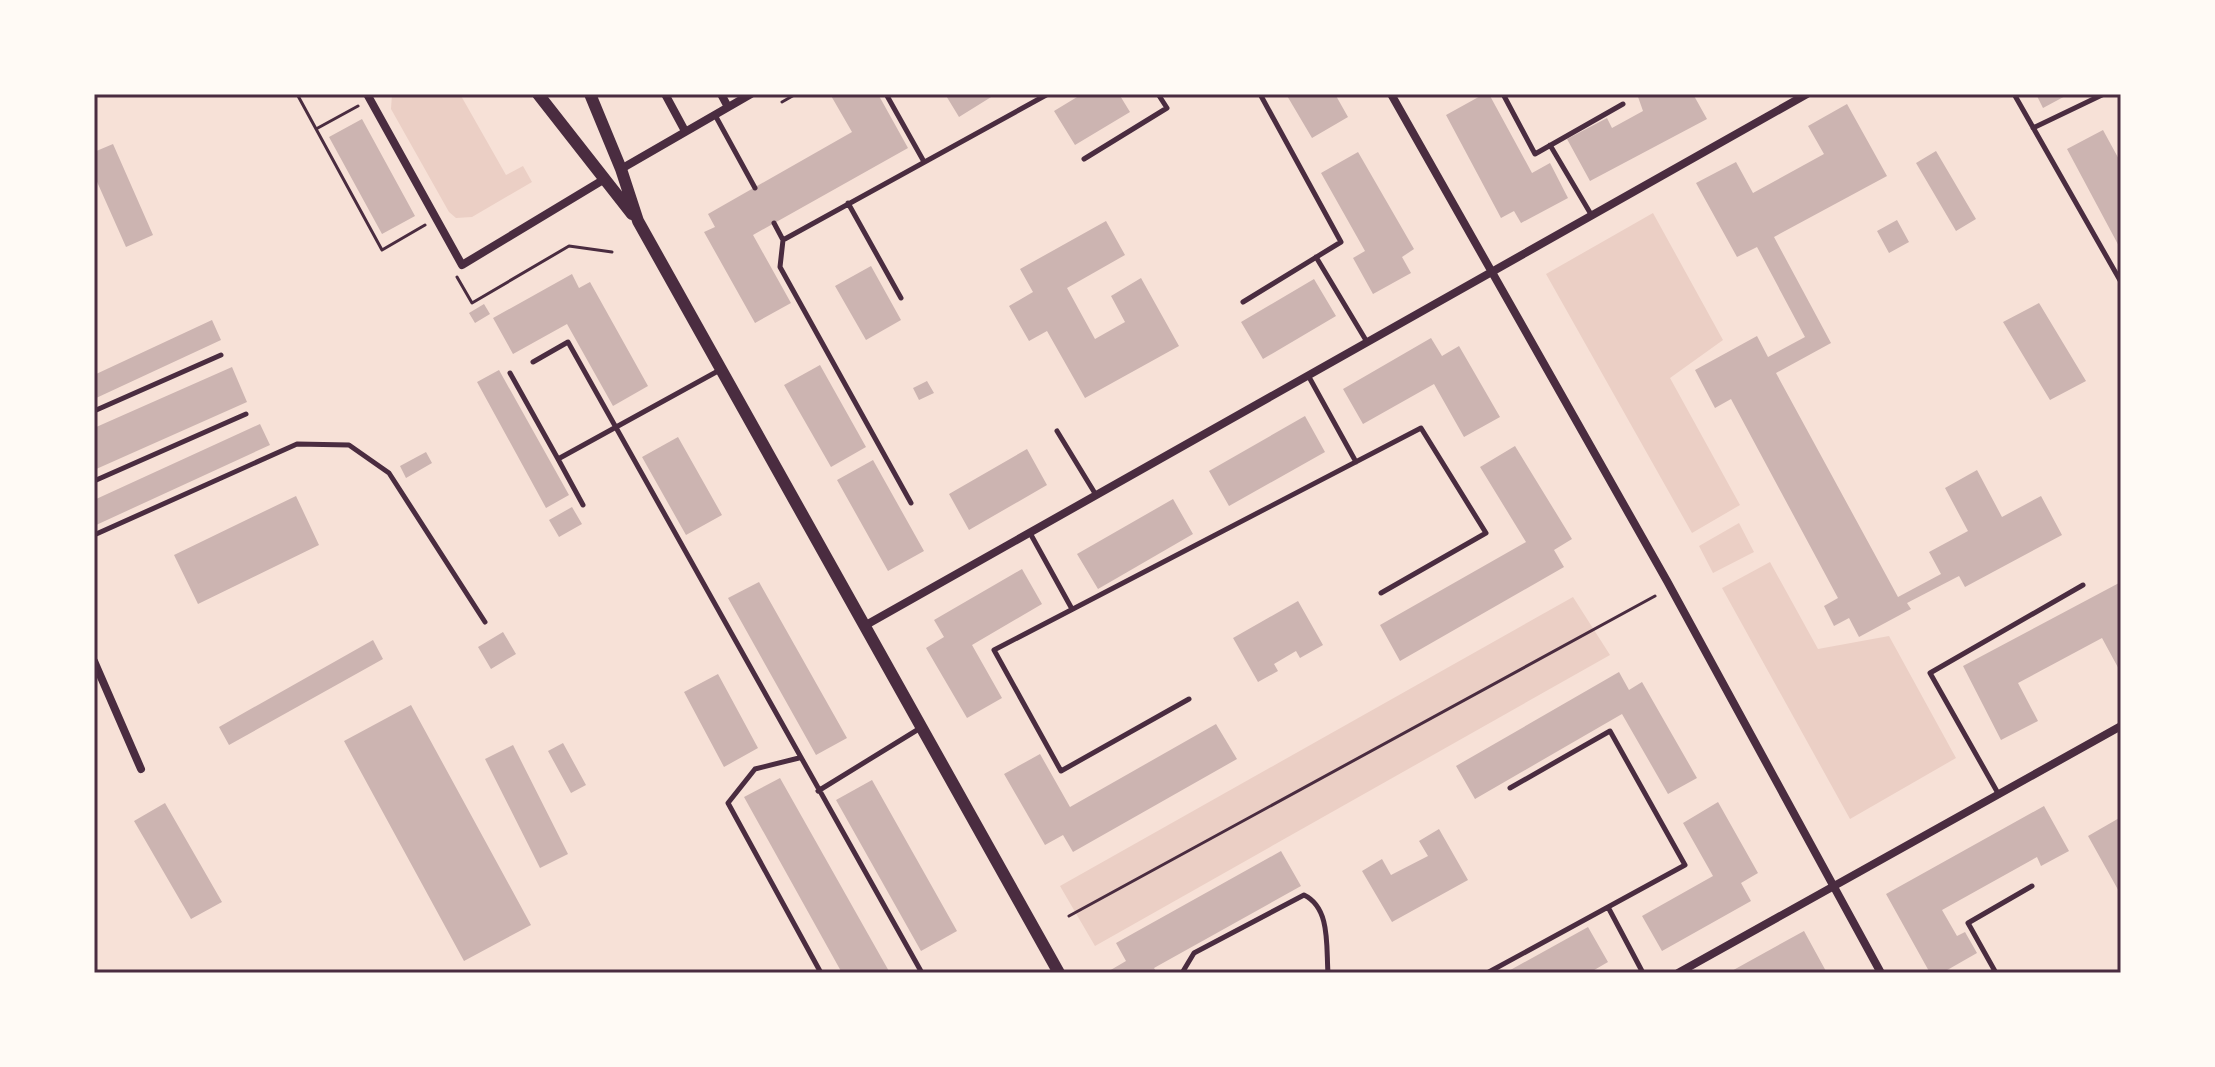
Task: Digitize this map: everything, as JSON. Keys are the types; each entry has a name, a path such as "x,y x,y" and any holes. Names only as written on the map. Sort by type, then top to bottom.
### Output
{"street":[{"path":"367,94 462,265 751,94"},
{"path":"538,94 638,221"},
{"path":"590,94 621,169 638,221 1059,973"},
{"path":"665,94 685,131"},
{"path":"721,94 728,107"},
{"path":"1391,94 1667,581 1881,973"},
{"path":"866,625 1593,218 1807,94"},
{"path":"94,661 141,769"},
{"path":"1678,973 2121,726"}],"lane":[{"path":"886,94 923,160"},
{"path":"783,240 923,160 1048,94"},
{"path":"1084,159 1167,108 1158,94"},
{"path":"1243,302 1341,242 1260,94"},
{"path":"1503,94 1535,154 1623,104"},
{"path":"2014,94 2121,282"},
{"path":"2033,128 2104,94"},
{"path":"714,115 755,188"},
{"path":"1550,145 1593,218"},
{"path":"848,203 901,298"},
{"path":"774,223 783,240 780,267 911,503"},
{"path":"1316,257 1368,344"},
{"path":"533,362 568,342 922,973"},
{"path":"94,411 221,355"},
{"path":"558,459 719,370"},
{"path":"510,373 583,505"},
{"path":"1309,377 1356,462"},
{"path":"94,481 246,414"},
{"path":"1189,699 1061,771 994,650 1421,428 1486,533 1381,593"},
{"path":"1057,431 1097,497"},
{"path":"94,535 297,444 349,445 389,473 485,622"},
{"path":"1030,533 1072,609"},
{"path":"1999,796 1930,673 2083,585"},
{"path":"818,791 922,727"},
{"path":"1487,973 1685,865 1610,731 1510,788"},
{"path":"799,758 755,769 728,803 821,973"},
{"path":"1996,973 1968,923 2032,886"},
{"path":"1182,973 1194,953 1304,895 1319,907 1324,922 1328,973"},
{"path":"1608,907 1643,973"}],"path":[{"path":"297,94 316,129 362,103"},
{"path":"782,102 796,94"},
{"path":"1069,916 1655,596"}],"shaded area":[{"path":"392,94 460,94 506,175 523,166 532,182 472,217 456,218 449,212 391,109"},
{"path":"1653,213 1723,340 1670,378 1740,505 1692,533 1546,274"},
{"path":"1739,523 1754,552 1713,573 1699,546"},
{"path":"1770,562 1818,649 1889,636 1956,758 1850,819 1722,588"},
{"path":"1573,597 1610,655 1095,946 1060,886"}],"building":[{"path":"830,94 878,94 908,148 753,235 791,303 755,323 704,232 715,227 708,214 852,132"},
{"path":"945,94 996,94 959,117"},
{"path":"1082,94 1119,94 1130,112 1075,145 1054,111"},
{"path":"1286,94 1335,94 1348,117 1312,138"},
{"path":"1489,94 1532,173 1550,163 1568,198 1521,223 1514,211 1501,218 1446,115"},
{"path":"1637,94 1693,94 1707,119 1590,181 1567,139 1607,118 1612,128 1643,111"},
{"path":"2036,94 2069,94 2043,108"},
{"path":"1847,104 1887,176 1774,237 1831,343 1776,373 1898,597 1941,574 1929,552 1968,531 1945,488 1977,470 2002,517 2041,496 2062,535 1965,587 1959,576 1907,603 1911,609 1859,637 1849,618 1834,626 1824,606 1838,598 1731,399 1715,408 1695,370 1757,336 1768,357 1805,337 1757,247 1737,257 1696,183 1736,162 1753,193 1824,154 1808,126"},
{"path":"362,119 415,216 382,234 329,137"},
{"path":"2103,130 2121,163 2121,250 2067,149"},
{"path":"113,144 153,235 126,247 94,175 94,152"},
{"path":"1936,151 1976,219 1956,231 1916,163"},
{"path":"1358,152 1414,249 1402,257 1411,273 1373,294 1353,258 1365,251 1321,173"},
{"path":"1897,220 1909,242 1889,253 1877,231"},
{"path":"1106,221 1125,255 1067,288 1095,339 1125,322 1111,296 1141,278 1179,346 1085,398 1047,331 1029,341 1009,306 1033,292 1020,269"},
{"path":"871,266 901,320 866,340 835,286"},
{"path":"572,274 579,288 590,282 648,386 613,406 567,324 513,354 493,318"},
{"path":"1314,279 1336,316 1263,359 1241,322"},
{"path":"2039,303 2086,381 2050,400 2003,322"},
{"path":"484,304 490,314 475,323 469,313"},
{"path":"212,320 221,340 94,399 94,375"},
{"path":"1431,338 1442,356 1459,346 1500,417 1464,437 1434,384 1363,424 1343,389"},
{"path":"820,365 866,447 831,467 784,385"},
{"path":"232,367 247,402 94,470 94,428"},
{"path":"499,370 569,495 546,508 477,382"},
{"path":"927,381 934,393 919,400 913,388"},
{"path":"1305,416 1325,452 1229,506 1209,471"},
{"path":"260,424 270,445 94,526 94,500"},
{"path":"678,437 722,515 686,535 642,457"},
{"path":"1515,446 1572,539 1554,550 1564,567 1400,661 1380,625 1526,542 1480,467"},
{"path":"1027,449 1047,485 969,530 949,494"},
{"path":"426,452 432,463 406,478 400,466"},
{"path":"873,460 924,551 888,571 837,480"},
{"path":"296,496 319,545 198,604 174,555"},
{"path":"1173,499 1193,534 1098,589 1077,554"},
{"path":"572,507 582,524 559,537 549,520"},
{"path":"1022,569 1042,604 972,645 1002,698 967,718 926,648 944,637 934,620"},
{"path":"759,582 847,738 816,755 728,598"},
{"path":"2119,583 2121,673 2102,638 2018,683 2038,721 2001,740 1963,666"},
{"path":"1298,601 1323,645 1300,658 1296,651 1274,664 1278,671 1258,682 1233,638"},
{"path":"503,632 516,654 491,669 478,647"},
{"path":"373,640 383,659 229,745 219,727"},
{"path":"1619,672 1629,690 1642,682 1697,778 1668,794 1622,714 1475,799 1456,766"},
{"path":"718,674 758,748 724,767 684,692"},
{"path":"411,705 531,925 464,961 344,741"},
{"path":"1216,724 1237,759 1073,852 1063,835 1045,845 1004,774 1040,754 1070,807"},
{"path":"563,743 586,785 571,793 548,751"},
{"path":"513,745 568,854 540,868 485,759"},
{"path":"780,778 890,973 842,973 744,797"},
{"path":"872,780 957,931 921,951 836,800"},
{"path":"1718,802 1758,873 1741,883 1751,901 1662,951 1642,916 1713,876 1683,823"},
{"path":"165,803 222,902 191,919 134,821"},
{"path":"2044,806 2069,851 2041,866 2037,857 1942,910 1957,936 1965,932 1977,953 1942,973 1930,973 1886,894"},
{"path":"2121,817 2121,895 2088,836"},
{"path":"1439,829 1468,880 1392,922 1362,871 1382,859 1391,875 1428,856 1419,841"},
{"path":"1281,851 1301,886 1154,968 1157,973 1110,973 1126,961 1116,943"},
{"path":"1588,927 1608,962 1589,973 1505,973"},
{"path":"1804,931 1827,973 1728,973"}]}
